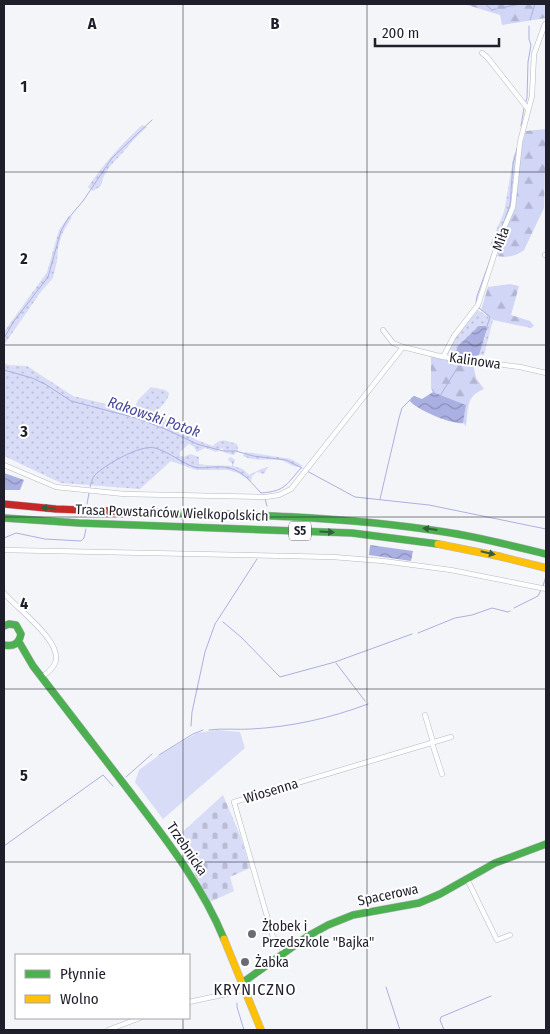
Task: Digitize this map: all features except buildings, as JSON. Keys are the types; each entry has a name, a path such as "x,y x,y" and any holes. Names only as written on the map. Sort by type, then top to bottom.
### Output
{"main road":[{"name":"Trasa Powstańców Wielkopolskich","path":"4,503 16,506 80,510 344,520 398,525 442,530 484,538 546,554"},
{"name":"Trasa Powstańców Wielkopolskich","path":"4,518 379,536 473,550 546,568"},
{"path":"4,645 16,644 21,634 19,628 13,624 5,624"},
{"name":"Trzebnicka","path":"16,644 156,826 189,872 219,926 261,1030"},
{"name":"Spacerowa","path":"244,986 318,930 345,918 360,914 420,903 495,863 546,844"}],"street":[{"name":"Miła","path":"443,356 454,336 478,305 499,240 513,207 520,142 533,86 534,54 545,24"},
{"path":"482,53 487,56 528,109"},
{"path":"4,465 56,487 136,494 266,497 279,495 292,489 403,347 393,343 382,330"},
{"name":"Kalinowa","path":"403,347 443,356 520,366 546,373"},
{"path":"4,550 333,557 451,570 546,589"},
{"path":"4,593 12,603 36,624 55,650 55,663 42,677"},
{"path":"425,716 442,774"},
{"name":"Wiosenna","path":"285,954 273,937 234,802 451,737"},
{"path":"467,879 497,940 510,935"},
{"path":"190,1002 244,986"},
{"path":"108,1030 137,1019"}],"green space":[{"path":"464,4 546,4 546,18 502,25 500,15"},
{"path":"142,125 147,127 110,166 101,186 93,191 88,187 113,154"},
{"path":"546,129 544,208 524,250 511,256 497,256 515,200 522,145 526,131"},
{"path":"514,154 517,155 510,209 495,248 490,245 504,212"},
{"path":"69,216 72,217 62,234 53,278 40,293 4,345 4,332 47,272 59,230"},
{"path":"510,284 519,286 511,315 530,321 534,326 531,328 493,320 481,310 488,287"},
{"path":"478,310 493,320 484,355 479,355 487,331 464,341 455,354 458,356 446,353 448,347"},
{"path":"431,355 473,364 476,378 484,389 474,395 469,403 466,426 463,423 466,405 433,392 431,389"},
{"path":"4,363 27,366 73,396 135,411 134,408 138,400 151,387 165,390 169,393 167,399 152,414 159,415 181,428 184,422 184,427 196,437 194,439 213,446 218,441 227,441 237,444 238,450 234,455 225,453 222,448 216,452 205,448 197,452 189,444 180,452 180,456 184,457 190,454 199,457 199,464 232,466 232,463 228,460 231,457 235,460 233,466 243,469 249,475 268,467 264,474 257,472 252,476 251,481 238,473 228,470 196,470 171,461 140,489 61,483 4,456"},
{"path":"245,452 291,459 303,466 293,466 280,460 248,458 243,456"},
{"path":"218,730 240,732 245,748 163,819 135,782 139,770 158,756 197,733"},
{"path":"223,795 240,835 250,868 230,877 234,891 210,902 187,859 189,858 176,838"}],"water":[{"path":"479,326 486,326 487,329 479,355 468,358 455,354 458,346"},
{"path":"433,392 466,405 463,423 451,422 435,416 420,409 410,401 414,396 422,399"},
{"path":"4,473 24,480 20,490 4,490"},
{"path":"370,545 413,551 411,561 369,555"}],"waterway":[{"name":"Rakowski Potok","path":"485,4 492,10 496,9"},
{"name":"Rakowski Potok","path":"501,8 520,4"},
{"name":"Rakowski Potok","path":"530,20 535,4"},
{"name":"Rakowski Potok","path":"525,104 531,45 529,26"},
{"name":"Rakowski Potok","path":"521,126 524,108"},
{"path":"4,338 14,321 48,277 61,231 67,220 83,201 112,158 152,120"},
{"name":"Rakowski Potok","path":"476,303 510,205 513,164 517,148"},
{"name":"Rakowski Potok","path":"479,308 490,317 487,326"},
{"name":"Rakowski Potok","path":"440,396 461,362"},
{"name":"Rakowski Potok","path":"4,370 45,384 71,401 136,418 197,444 223,451 236,451 253,456 286,460 302,468"},
{"name":"Rakowski Potok","path":"380,499 402,408 411,399"},
{"path":"90,487 94,476 106,466 132,452 149,448 155,448 170,454 194,467 225,467 237,471 247,478 261,493 275,491 284,487 301,468"},
{"name":"Rakowski Potok","path":"307,471 355,497 429,505 546,529"},
{"path":"87,504 89,493"},
{"path":"265,499 267,506"},
{"path":"4,538 16,533 45,539 81,541 84,538 86,529"},
{"path":"191,726 192,712 205,652 215,624 257,559"},
{"path":"543,586 546,576"},
{"path":"514,608 538,596 541,590"},
{"path":"418,633 455,618 472,615 492,608 510,611"},
{"path":"223,622 241,637 280,677 335,662 412,634"},
{"path":"336,663 365,701"},
{"path":"209,730 266,728 296,724 340,714 368,704"},
{"path":"159,755 203,730"},
{"path":"126,777 152,754"},
{"path":"4,846 103,775 113,786"},
{"path":"386,987 400,1030"},
{"path":"444,1030 440,1020 441,1017 491,996"},
{"path":"237,1003 244,1030"}],"traffic: fast":[{"path":"134,512 251,515 368,522 458,534 546,554"},
{"path":"4,518 79,523 352,533 438,544"},
{"path":"4,626 9,624 16,625 21,634 15,644 10,646 4,645"},
{"path":"19,642 33,666 182,862 205,900 224,939"},
{"path":"242,983 308,936 328,925 353,915 419,903 440,894 495,863 546,844"}],"traffic: slow":[{"path":"438,544 546,568"},
{"path":"224,939 261,1030"}],"traffic: jam":[{"path":"4,504 56,509 134,512"}],"place":[{"name":"Żłobek i Przedszkole \"Bajka\"","path":"252,934"},
{"name":"Żabka","path":"245,962"}],"district":[{"name":"KRYNICZNO","path":"255,989"}]}
